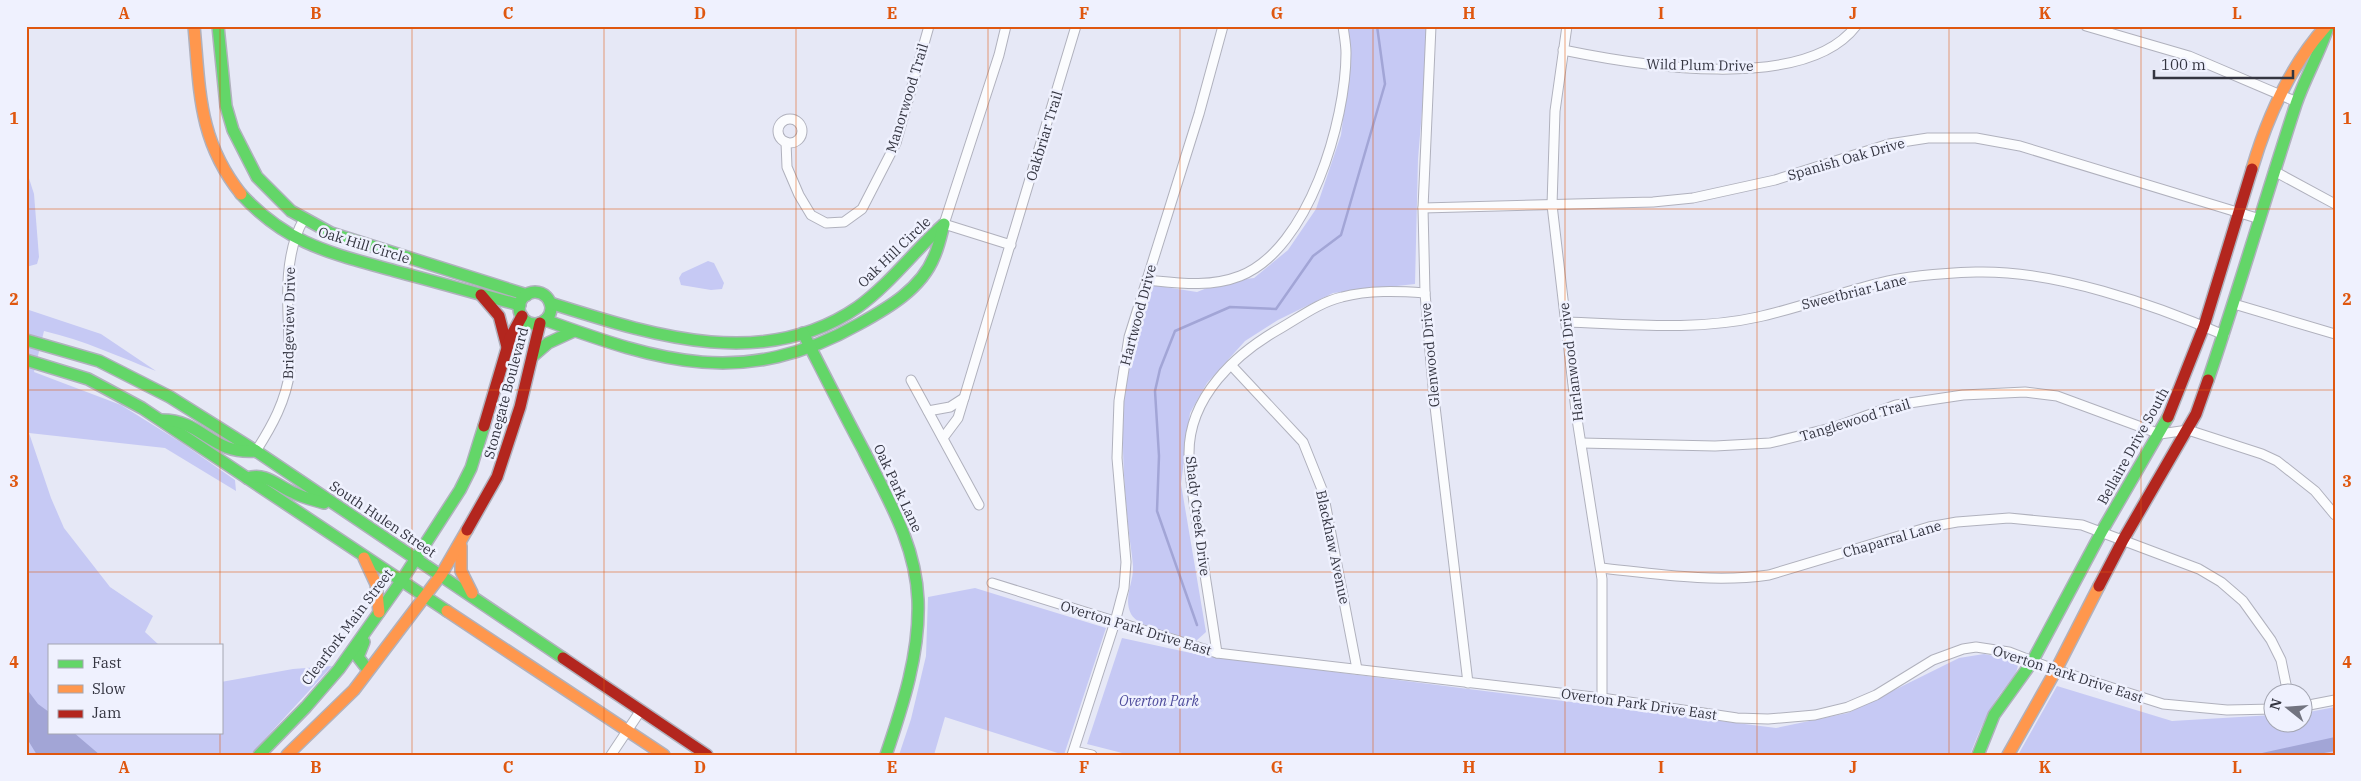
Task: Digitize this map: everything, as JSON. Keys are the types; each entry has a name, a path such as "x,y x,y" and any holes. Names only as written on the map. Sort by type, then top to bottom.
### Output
{"street":[{"name":"Oak Hill Circle","path":"194,26 198,90 211,147 225,174 242,196 267,220 295,238 320,250 523,305"},
{"name":"Oak Hill Circle","path":"218,26 226,106 233,130 257,177 274,196 304,219 331,233 523,305"},
{"name":"Manorwood Trail","path":"786,142 787,167 799,195 811,215 826,223 844,222 862,209 896,143 929,26"},
{"name":"Oak Hill Circle","path":"543,322 663,356 729,364 759,361 810,348 853,328 895,304 914,286 933,260 999,55 1006,26"},
{"name":"Oakbriar Trail","path":"943,438 958,418 1076,26"},
{"name":"Hartwood Drive","path":"1073,753 1116,622 1124,588 1126,562 1117,458 1119,401 1129,337 1199,114 1223,26"},
{"path":"1146,280 1199,284 1228,280 1242,275 1268,259 1290,235 1307,206 1322,172 1330,146 1343,84 1346,52 1343,26"},
{"name":"Glenwood Drive","path":"1432,26 1423,208 1425,293 1434,398 1468,683"},
{"name":"Harlanwood Drive","path":"1567,26 1554,120 1552,205 1581,443 1601,568 1602,698"},
{"name":"Wild Plum Drive","path":"1563,50 1623,62 1662,67 1743,69 1798,61 1822,54 1839,43 1856,26"},
{"path":"2086,26 2189,56 2297,102"},
{"name":"Bellaire Drive South","path":"1978,755 1994,715 2032,662 2102,531 2160,434 2184,383 2204,326 2262,136 2279,95 2308,46 2327,26"},
{"name":"Bellaire Drive South","path":"2008,755 2056,670 2123,540 2188,430 2207,386 2297,102 2320,52 2327,26"},
{"name":"Spanish Oak Drive","path":"1423,208 1552,205 1693,198 1775,180 1889,144 1928,138 1976,138 2020,146 2260,219"},
{"path":"2274,171 2335,204"},
{"name":"Bridgeview Drive","path":"256,451 282,404 288,384 290,370 288,282 295,238 304,219"},
{"name":"Oak Hill Circle","path":"550,303 667,338 692,342 739,344 764,342 803,333 843,317 878,291 920,244 944,224"},
{"path":"944,224 1011,245"},
{"name":"Sweetbriar Lane","path":"1566,322 1668,325 1736,321 1766,315 1879,283 1943,274 1979,272 2016,274 2063,282 2159,310 2224,335"},
{"path":"533,292 545,296 550,303 549,315 543,322 530,323 523,305 533,292"},
{"name":"Shady Creek Drive","path":"1217,653 1189,454 1193,422 1210,388 1231,365 1268,335 1317,307 1340,297 1369,292 1425,293"},
{"path":"482,295 499,316 507,347"},
{"path":"2234,304 2335,334"},
{"name":"Stonegate Boulevard","path":"416,559 460,490 471,468 507,347 523,305"},
{"name":"Stonegate Boulevard","path":"441,576 498,477 508,450 543,322"},
{"path":"533,356 548,343 574,331"},
{"name":"Oak Park Lane","path":"803,333 903,528 912,562 918,598 915,649 907,689 886,755"},
{"name":"South Hulen Street","path":"26,340 98,361 148,384 256,451 707,755"},
{"path":"31,361 104,387 161,420 664,755"},
{"name":"Blackhaw Avenue","path":"1231,365 1303,442 1313,466 1323,492 1357,669"},
{"path":"911,380 979,505"},
{"name":"Tanglewood Trail","path":"1581,443 1715,446 1770,443 1835,427 1896,405 1963,395 2025,392 2057,396 2160,434 2188,430 2245,447 2278,462 2315,491 2335,515"},
{"path":"928,411 950,406 964,398"},
{"path":"161,420 172,418 187,424 234,453 256,451"},
{"path":"247,478 255,474 265,476 296,495 311,498 346,512"},
{"name":"Chaparral Lane","path":"1601,568 1689,578 1750,578 1769,575 1929,527 1957,522 2009,518 2082,525 2102,531 2214,577 2242,601 2271,640 2281,660 2286,684"},
{"path":"462,540 459,561 462,579 475,598"},
{"path":"362,555 376,580 380,598 379,612"},
{"name":"Clearfork Main Street","path":"258,755 306,707 339,669 416,559"},
{"path":"287,755 354,690 441,576"},
{"name":"Overton Park Drive East","path":"992,583 1217,653 1602,698 1737,718 1768,719 1815,715 1848,707 1876,695 1926,663 1963,649 1976,647 2009,652 2032,662 2163,704 2227,710 2264,709"},
{"path":"368,670 359,662 357,657 371,622"},
{"path":"2314,704 2335,700"},
{"path":"611,755 641,710"},
{"path":"1073,753 1092,755"}],"green space":[{"path":"1346,26 1429,26 1418,159 1415,284 1333,293 1278,320 1245,341 1207,383 1190,413 1181,484 1206,632 1196,641 1160,631 1142,623 1135,619 1129,608 1128,596 1133,566 1128,529 1123,429 1127,372 1132,350 1152,285 1197,292 1222,282 1254,278 1288,250 1316,209 1341,135 1347,87"},
{"path":"26,169 34,194 39,257 37,264 26,267"},
{"path":"708,261 714,263 724,283 722,289 711,290 681,285 679,278 682,273"},
{"path":"26,309 101,334 156,371 88,344 44,331 34,372 121,405 182,443 235,480 236,491 165,448 29,433 51,498 64,528 110,587 153,616 145,632 158,644 48,644 48,734 222,734 222,682 293,669 332,666 250,755 26,755"},
{"name":"Overton Park","path":"975,588 1106,628 1064,755 945,717 934,755 899,755 911,719 926,656 928,597"},
{"name":"Overton Park","path":"1122,638 1200,655 1776,728 1848,713 1959,658 1984,654 2014,660 2018,665 2014,676 1990,710 1970,755 1130,755 1087,744"},
{"path":"2057,686 2172,721 2264,716 2264,734 2314,734 2314,711 2335,707 2335,755 2018,755"}],"shaded area":[{"path":"26,688 38,704 48,711 48,734 75,734 100,755 37,755 26,737"},
{"path":"2335,737 2335,751 2313,755 2253,755"}],"waterway":[{"path":"1197,625 1157,511 1159,456 1155,391 1160,369 1175,331 1230,307 1276,309 1313,256 1341,235 1385,84 1377,26"}],"traffic: fast":[{"path":"218,26 226,106 233,130 257,177 291,211 331,233 527,295"},
{"path":"2208,380 2296,104 2328,27"},
{"path":"241,194 276,225 312,245 351,259 520,305"},
{"path":"545,320 587,335 665,357 702,362 740,362 778,357 817,344 859,324 892,304 912,288 921,279 934,257 944,224"},
{"path":"550,303 627,326 666,335 706,341 745,343 784,339 822,327 858,307 881,288 943,225"},
{"path":"535,292 546,297 551,308 546,319 535,324 524,319 519,308 524,297 535,292"},
{"path":"533,356 548,343 574,331"},
{"path":"803,333 891,505 906,541 916,580 918,620 913,659 904,698 886,755"},
{"path":"26,340 99,361 170,397 256,451 563,658"},
{"path":"26,360 88,379 142,408 447,611"},
{"path":"1978,755 1994,715 2032,662 2102,531 2168,417"},
{"path":"162,420 176,421 188,425 228,448 241,451 256,451"},
{"path":"259,755 306,707 339,669 402,580 460,490 471,468 484,426"},
{"path":"247,478 266,478 298,495 324,503"},
{"path":"364,642 358,657 368,670"}],"traffic: slow":[{"path":"194,26 200,93 209,134 216,154 241,194"},
{"path":"2252,169 2281,93 2301,58 2326,26"},
{"path":"287,755 354,690 441,575 467,530"},
{"path":"461,546 461,571 472,593"},
{"path":"364,558 376,584 379,612"},
{"path":"2008,755 2056,670 2099,586"},
{"path":"447,611 664,755"}],"traffic: jam":[{"path":"2168,417 2204,326 2252,169"},
{"path":"481,295 499,316 507,347"},
{"path":"484,426 510,338 522,316"},
{"path":"467,530 497,477 520,407 540,323"},
{"path":"2099,586 2123,540 2196,414 2208,380"},
{"path":"563,658 707,755"}]}
